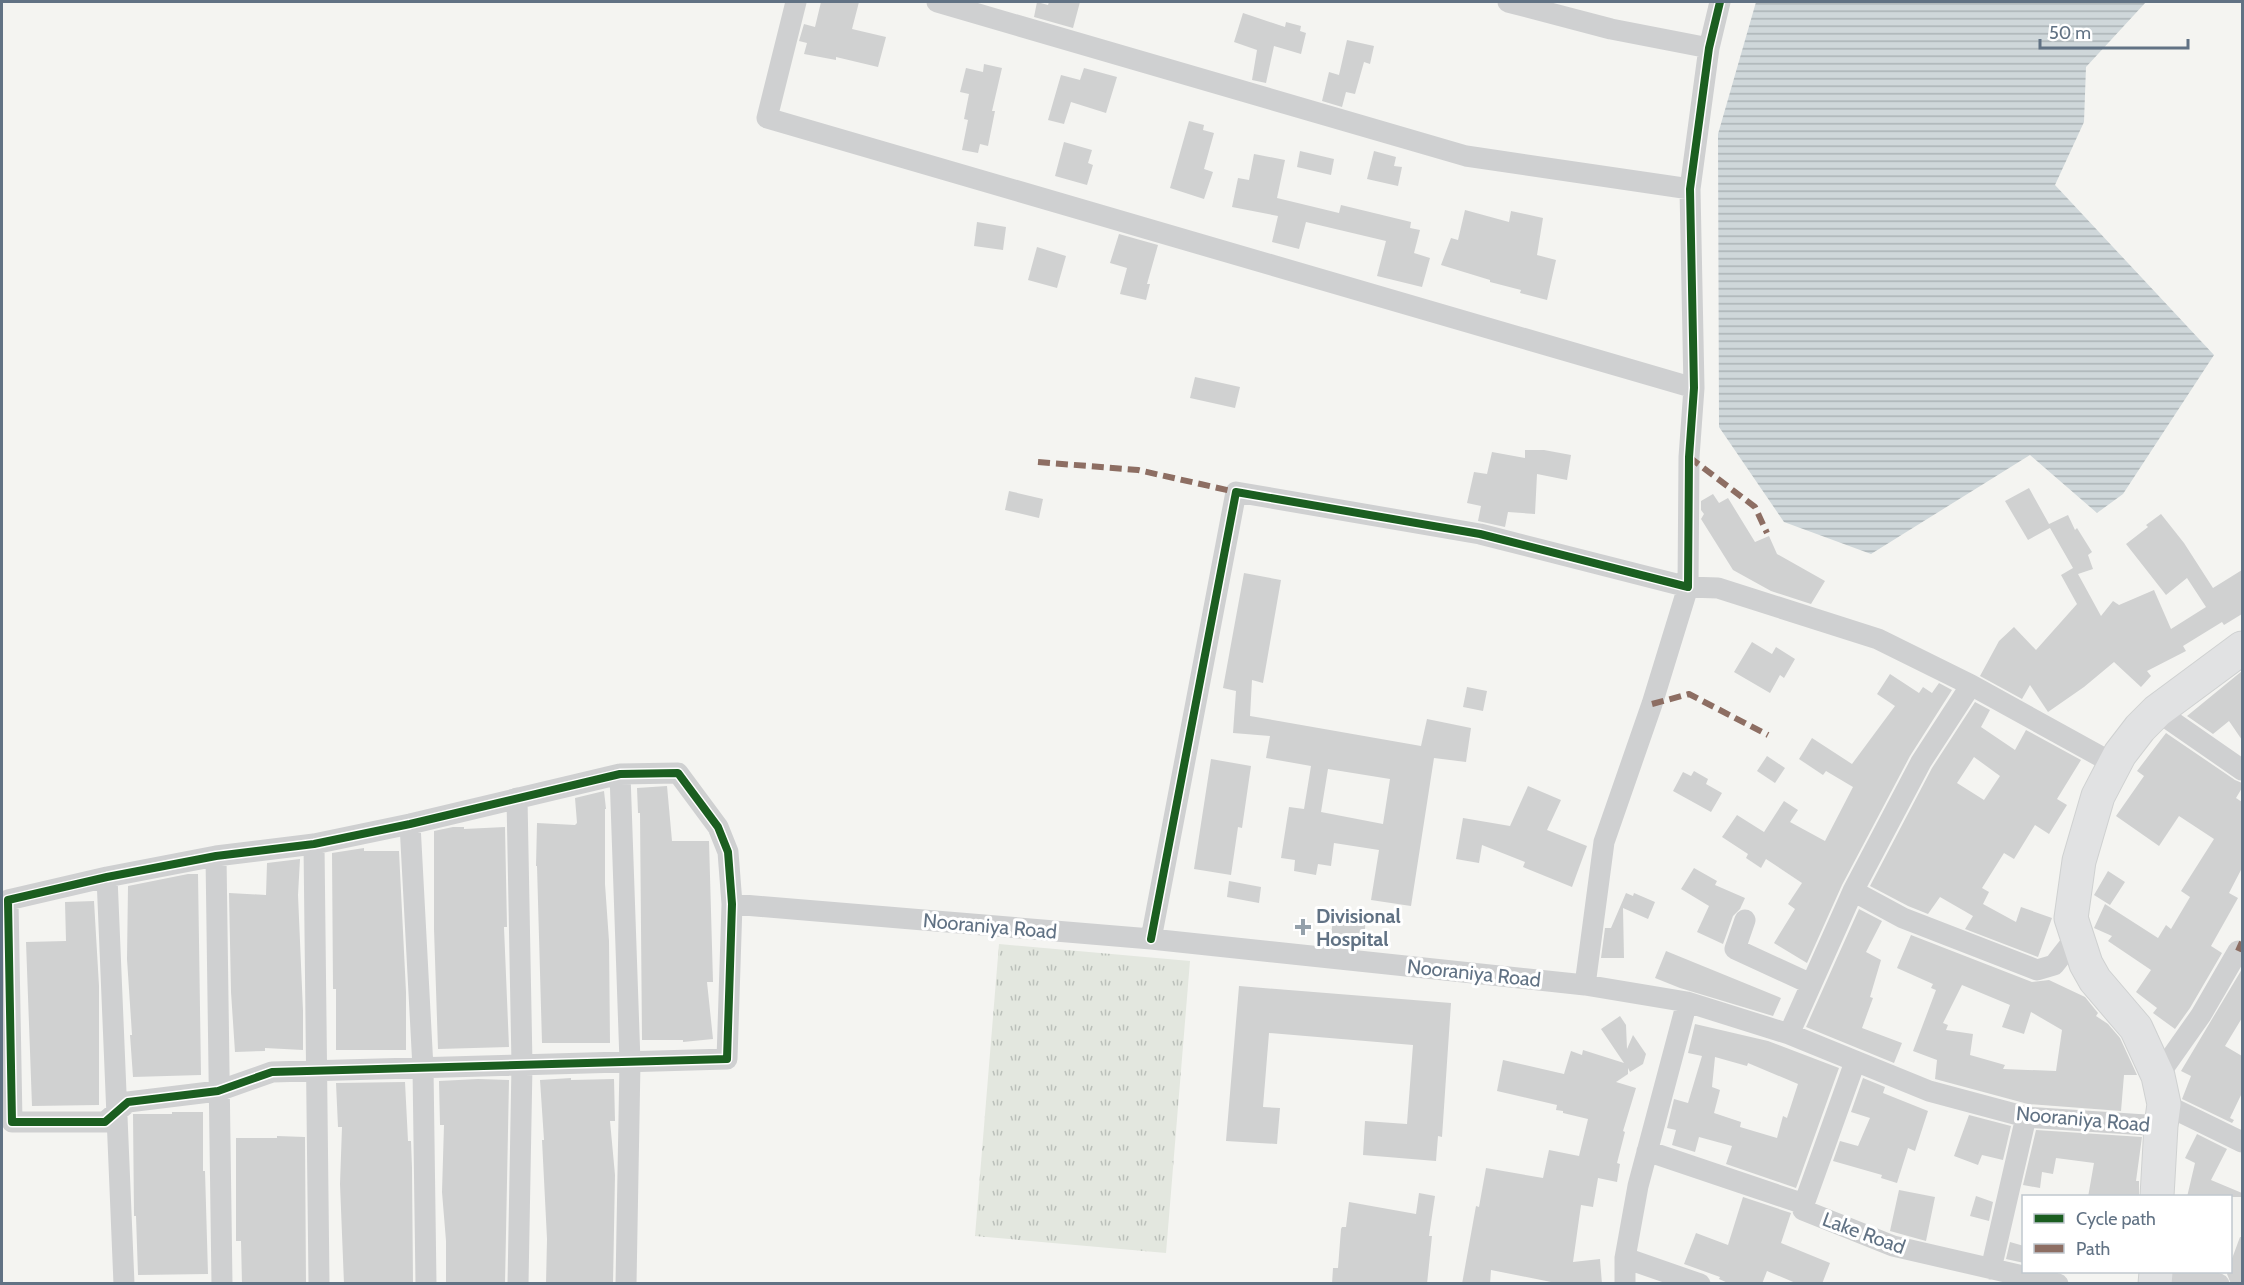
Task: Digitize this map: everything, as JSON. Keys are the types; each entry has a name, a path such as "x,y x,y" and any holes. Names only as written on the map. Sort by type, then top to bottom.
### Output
{"highway":[{"path":"2157,1195 2161,1102 2136,1028 2095,980 2076,937 2072,918 2079,861 2098,796 2114,764 2140,728 2157,711 2242,648"}],"street":[{"path":"796,2 768,118 1694,388"},
{"path":"937,2 1466,156 1690,189"},
{"path":"1508,2 1611,29 1709,48"},
{"path":"1585,985 1604,842 1652,704 1688,586 1689,457 1694,388 1690,189 1709,48 1720,2"},
{"path":"1151,939 1236,492 1480,534 1688,586 1718,588 1878,639 1971,685 2114,764"},
{"path":"1789,1034 1853,891 1921,762 1971,685"},
{"path":"2157,711 2242,770"},
{"path":"678,773 718,826 728,852 732,904 727,1059 272,1072 218,1090 128,1102 105,1122 12,1122 8,900 107,877 216,856 315,844 517,798 621,774 678,773"},
{"path":"621,774 630,1062 626,1284"},
{"path":"517,798 522,1065 518,1284"},
{"path":"410,824 423,1068 426,1284"},
{"path":"315,844 320,1284"},
{"path":"216,856 222,1284"},
{"path":"107,877 123,1284"},
{"path":"1853,891 1903,918 2037,970 2054,965 2076,937"},
{"name":"Nooraniya Road","path":"732,904 1151,939 1585,985 1687,1002 1789,1034 1929,1091 2026,1117 2161,1102"},
{"path":"1744,920 1735,949 1811,984"},
{"path":"2242,954 2238,951 2201,1015 2161,1102 2242,1142"},
{"path":"1625,1284 1626,1258 1647,1151 1687,1002"},
{"path":"1804,1204 1855,1062"},
{"path":"1991,1269 2026,1117"},
{"name":"Lake Road","path":"1647,1151 1804,1204 1803,1210 1893,1246 2058,1284"},
{"path":"1626,1258 1700,1284"},
{"path":"2184,1273 2219,1284"}],"green space":[{"path":"999,944 1190,961 1166,1253 975,1236"}],"shaded area":[{"path":"1756,2 2146,2 2086,67 2084,122 2055,185 2214,355 2123,494 2097,513 2030,455 1871,554 1784,522 1719,427 1718,134"}],"building":[{"path":"821,2 859,2 852,29 886,37 878,67 836,57 836,60 804,54 807,43 799,41 804,24 815,27"},
{"path":"1037,2 1048,5 1049,2 1080,2 1073,28 1034,17"},
{"path":"1243,13 1285,27 1286,22 1301,26 1300,31 1306,33 1301,54 1274,46 1266,83 1252,80 1257,50 1234,42"},
{"path":"1347,40 1374,46 1370,64 1364,62 1355,94 1346,92 1342,107 1322,101 1329,72 1339,75"},
{"path":"984,64 1002,68 992,111 995,111 988,146 980,144 978,153 962,150 968,120 964,119 969,94 960,92 966,68 983,72"},
{"path":"1084,68 1117,77 1106,113 1071,102 1064,124 1048,120 1061,75 1080,80"},
{"path":"1189,121 1204,125 1203,130 1214,133 1204,169 1213,172 1204,199 1170,188"},
{"path":"1064,142 1092,150 1088,163 1093,165 1087,185 1055,176"},
{"path":"1300,151 1334,159 1331,175 1297,167"},
{"path":"1374,151 1396,157 1394,166 1402,167 1398,186 1367,179"},
{"path":"1254,154 1285,160 1277,198 1339,213 1341,205 1411,222 1410,228 1420,230 1414,253 1430,258 1422,287 1377,276 1386,241 1306,222 1299,249 1272,242 1278,216 1232,207 1238,178 1249,180"},
{"path":"1465,210 1509,222 1511,211 1543,218 1537,255 1556,260 1547,300 1520,293 1521,290 1441,265 1451,238 1458,240"},
{"path":"977,222 1006,227 1003,250 974,246"},
{"path":"1119,234 1158,245 1147,284 1150,284 1146,300 1120,294 1127,268 1110,263"},
{"path":"1037,247 1066,256 1057,288 1028,280"},
{"path":"1195,377 1240,387 1235,408 1190,398"},
{"path":"1525,450 1544,450 1571,455 1567,480 1537,474 1535,514 1508,512 1505,527 1478,521 1481,506 1467,503 1474,472 1487,474 1492,452 1525,458"},
{"path":"2029,488 2049,524 2068,515 2075,530 2077,528 2092,552 2088,555 2093,569 2078,574 2101,616 2113,601 2119,605 2154,590 2171,629 2206,607 2187,578 2166,595 2126,544 2161,514 2184,543 2213,588 2242,570 2242,614 2224,625 2222,622 2183,646 2186,651 2147,671 2151,676 2141,687 2114,662 2084,687 2048,712 2030,685 2022,699 1980,676 1999,641 2014,627 2036,650 2077,604 2061,575 2073,568 2050,528 2028,540 2005,501"},
{"path":"1009,491 1043,499 1039,518 1005,510"},
{"path":"1713,494 1719,503 1728,498 1755,542 1769,536 1777,554 1825,581 1811,604 1771,591 1733,570 1701,519 1704,514 1701,510 1701,501"},
{"path":"1244,573 1281,580 1263,683 1252,680 1250,716 1421,746 1427,719 1471,728 1466,762 1434,758 1411,906 1371,900 1379,850 1334,843 1331,866 1318,864 1316,875 1294,871 1295,860 1281,858 1289,807 1304,809 1311,766 1266,758 1270,736 1233,733 1236,691 1223,688","holes":["1328,769 1390,779 1383,824 1321,812"]},
{"path":"1752,642 1772,654 1776,647 1795,659 1784,678 1780,675 1770,693 1734,672"},
{"path":"2242,671 2242,740 2229,721 2213,734 2187,716"},
{"path":"1890,674 1919,693 1923,687 1932,693 1939,683 1952,690 1910,756 1842,885 1807,963 1774,943 1795,909 1788,904 1802,883 1766,859 1761,868 1746,858 1748,854 1722,837 1737,815 1764,832 1784,801 1798,810 1790,822 1825,841 1853,787 1826,771 1823,775 1799,759 1812,738 1852,764 1895,706 1877,694"},
{"path":"1467,687 1487,691 1483,711 1463,707"},
{"path":"1975,702 1990,710 1981,727 2015,750 2026,730 2081,760 2057,799 2067,805 2049,834 2035,825 2014,859 2004,853 1982,888 1989,892 1983,904 2016,922 2021,907 2052,918 2038,957 1965,929 1973,916 1940,897 1928,914 1870,886 1932,768","holes":["1974,757 2000,776 1984,800 1957,783"]},
{"path":"2166,733 2242,783 2242,788 2236,798 2242,802 2242,868 2229,893 2238,898 2211,946 2222,953 2175,1029 2153,1013 2157,1008 2136,992 2151,970 2108,941 2112,936 2094,928 2105,904 2158,938 2166,925 2171,929 2190,897 2181,891 2214,839 2179,816 2159,846 2116,816 2144,776 2137,771"},
{"path":"1767,756 1785,768 1775,783 1757,771"},
{"path":"1211,759 1251,766 1242,828 1238,827 1231,875 1194,869"},
{"path":"1694,771 1708,779 1706,784 1722,793 1711,812 1673,791 1683,772 1691,776"},
{"path":"667,786 672,841 709,841 713,982 707,982 713,1039 683,1042 683,1040 642,1040 640,813 638,813 637,788"},
{"path":"1528,786 1561,800 1547,830 1587,846 1572,887 1523,867 1525,862 1482,845 1479,863 1456,859 1463,818 1510,826"},
{"path":"604,791 610,1043 542,1043 536,866 537,823 575,825 577,823 575,798"},
{"path":"464,827 464,829 505,827 507,927 504,927 509,1047 438,1049 434,831"},
{"path":"364,848 364,851 399,851 406,992 406,1050 336,1050 332,853"},
{"path":"300,859 298,895 303,1050 265,1048 265,1051 235,1052 229,893 266,895 267,863"},
{"path":"1694,868 1717,881 1715,885 1745,898 1740,909 1733,916 1723,944 1697,932 1709,906 1681,889"},
{"path":"2108,871 2125,882 2110,905 2094,895"},
{"path":"198,874 201,1075 133,1077 127,959 128,886"},
{"path":"1229,881 1261,887 1259,903 1227,897"},
{"path":"1626,893 1633,896 1634,893 1655,902 1648,919 1623,908 1624,958 1601,958 1605,928 1611,928"},
{"path":"94,901 99,986 99,1105 32,1106 26,942 66,941 65,902"},
{"path":"1859,909 1882,921 1866,952 1881,960 1870,997 1873,998 1862,1028 1902,1043 1894,1063 1806,1027"},
{"path":"1334,914 1366,918 1364,938 1331,934"},
{"path":"1911,935 2032,982 2049,980 2085,997 2098,1013 2096,1016 2108,1024 2120,1038 2137,1075 2124,1075 2121,1111 2028,1104 1935,1079 1937,1060 1913,1051 1936,990 1931,988 1933,984 1897,968","holes":["1962,985 2010,1005 2002,1027 2024,1034 2031,1012 2062,1030 2056,1071 2003,1069 2005,1065 1970,1055 1973,1034 1946,1030 1948,1025 1943,1023"]},
{"path":"1666,951 1781,998 1773,1016 1680,988 1655,978"},
{"path":"2242,969 2242,1018 2225,1046 2242,1056 2242,1093 2230,1118 2234,1120 2232,1123 2182,1099 2191,1076 2181,1071"},
{"path":"1239,986 1451,1003 1442,1137 1438,1136 1436,1161 1363,1155 1365,1121 1407,1124 1413,1045 1269,1033 1263,1107 1280,1108 1277,1144 1226,1141"},
{"path":"1620,1016 1626,1025 1627,1049 1633,1035 1646,1054 1643,1064 1630,1072 1628,1068 1628,1074 1616,1082 1636,1088 1623,1131 1625,1132 1617,1163 1620,1164 1617,1182 1598,1178 1593,1207 1581,1205 1573,1262 1600,1259 1602,1284 1552,1284 1491,1270 1490,1284 1462,1284 1476,1206 1479,1207 1486,1168 1543,1178 1549,1150 1579,1156 1588,1119 1556,1110 1557,1105 1497,1091 1503,1060 1564,1074 1571,1051 1582,1055 1583,1050 1624,1063 1601,1029"},
{"path":"1695,1024 1768,1041 1839,1068 1796,1188 1726,1164 1732,1146 1699,1137 1695,1152 1672,1145 1676,1130 1667,1128 1674,1099 1688,1103 1702,1056 1688,1053","holes":["1715,1057 1747,1066 1748,1063 1798,1084 1787,1118 1783,1116 1777,1138 1740,1127 1741,1122 1714,1113 1720,1090 1712,1087"]},
{"path":"571,1078 571,1080 614,1079 615,1121 610,1121 615,1175 613,1284 546,1284 547,1239 540,1080"},
{"path":"1863,1078 1885,1087 1883,1093 1928,1111 1915,1151 1908,1148 1897,1183 1881,1178 1882,1175 1833,1161 1840,1141 1858,1146 1870,1118 1851,1112"},
{"path":"509,1080 505,1284 446,1284 446,1241 442,1192 444,1125 440,1125 439,1081"},
{"path":"405,1082 408,1141 411,1141 413,1284 344,1284 340,1184 342,1127 338,1127 336,1083"},
{"path":"172,1112 203,1112 203,1171 205,1171 208,1274 138,1275 136,1216 134,1216 133,1114 172,1114"},
{"path":"1969,1115 2011,1126 2003,1160 1982,1155 1978,1165 1954,1156"},
{"path":"2036,1130 2142,1137 2136,1181 2139,1181 2139,1195 2088,1195 2094,1163 2056,1158 2053,1174 2042,1172 2040,1188 2023,1185"},
{"path":"2197,1134 2227,1149 2211,1180 2242,1193 2242,1197 2187,1195 2195,1163 2185,1158"},
{"path":"277,1136 305,1137 306,1284 242,1284 241,1241 236,1241 236,1138 277,1138"},
{"path":"1899,1190 1935,1197 1926,1241 1890,1231"},
{"path":"1419,1193 1435,1196 1429,1236 1432,1236 1427,1284 1332,1284 1333,1268 1338,1268 1341,1229 1346,1227 1349,1202 1416,1214"},
{"path":"1976,1196 1993,1202 1989,1221 1970,1216"},
{"path":"1743,1197 1791,1213 1781,1243 1830,1263 1822,1284 1798,1284 1767,1271 1762,1284 1730,1284 1719,1279 1720,1277 1684,1264 1696,1233 1728,1245"},
{"path":"2240,1237 2242,1237 2242,1284 2231,1284 2227,1274 2232,1273 2232,1259"},
{"path":"2010,1242 2022,1245 2022,1263 2006,1259"}],"marked path":[{"path":"1689,457 1755,507 1767,533"},
{"path":"1038,462 1138,470 1236,492"},
{"path":"1652,704 1689,694 1768,735"},
{"path":"2238,951 2242,942"}],"cycle path":[{"path":"1151,939 1236,492 1480,534 1688,587 1689,457 1694,388 1690,189 1709,48 1720,2"},
{"path":"678,773 718,827 728,852 732,904 727,1059 272,1072 218,1091 128,1102 105,1122 12,1122 8,900 107,877 216,856 314,844 410,824 620,774 678,773"}],"place":[{"name":"Divisional Hospital","path":"1303,927"}]}
